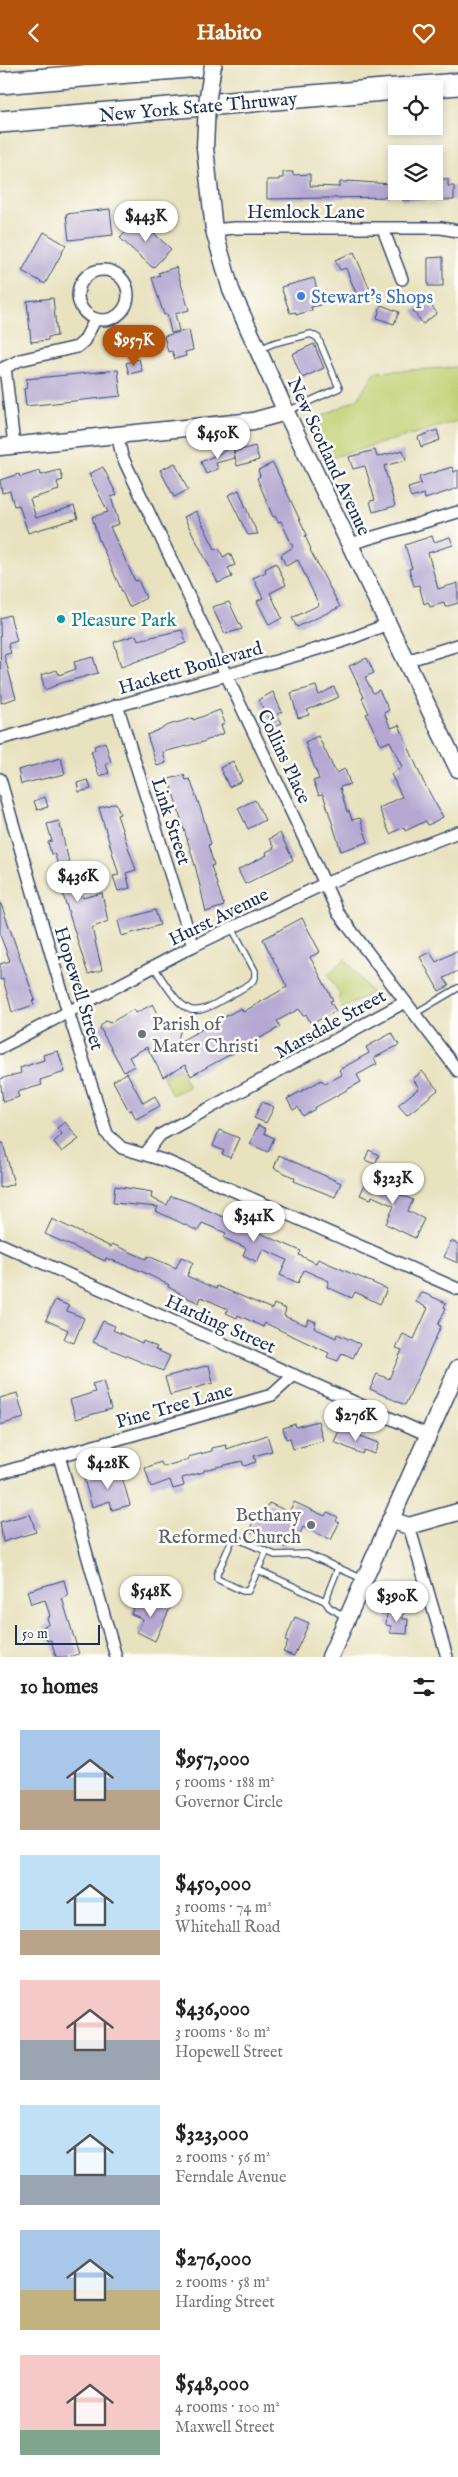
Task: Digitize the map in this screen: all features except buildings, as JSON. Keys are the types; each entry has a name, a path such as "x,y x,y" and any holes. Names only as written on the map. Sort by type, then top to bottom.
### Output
{"highway":[{"path":"0,83 212,65"},
{"name":"New York State Thruway","path":"443,85 458,84"},
{"name":"New York State Thruway","path":"0,123 388,90"}],"street":[{"name":"New Scotland Avenue","path":"212,65 207,103 207,182 214,230 231,290 286,412 458,769"},
{"name":"Hemlock Lane","path":"214,230 234,228 441,228 458,231"},
{"path":"383,229 402,279"},
{"path":"101,270 111,271 120,276 126,283 129,293 127,303 122,312 115,318 105,321 95,320 86,315 80,307 79,287 84,279 92,273 101,270"},
{"path":"95,320 84,341 77,347 26,358 3,368 7,446 253,421 286,412"},
{"name":"Collins Place","path":"117,434 122,456 338,913 458,1071"},
{"path":"350,544 458,512"},
{"name":"Hackett Boulevard","path":"0,739 347,640 388,624"},
{"path":"406,661 458,645"},
{"name":"Link Street","path":"117,705 193,947"},
{"name":"Hopewell Street","path":"0,779 68,1012 107,1134 122,1147 146,1153 458,1289"},
{"name":"Hurst Avenue","path":"0,1048 193,947 324,884 458,832"},
{"name":"Marsdale Street","path":"146,1153 160,1135 405,1002"},
{"name":"Harding Street","path":"0,1243 428,1435"},
{"path":"330,1657 458,1368"},
{"name":"Pine Tree Lane","path":"0,1473 272,1395 294,1375"},
{"path":"59,1456 116,1657"},
{"path":"390,1520 409,1526 458,1512"},
{"path":"409,1526 447,1657"}],"lane":[{"path":"258,350 274,343 311,334 318,338 339,388 286,412"},
{"path":"154,967 178,1003 192,1011 204,1010 255,980 255,971 232,928"},
{"path":"414,1014 458,988"},
{"path":"266,1552 250,1590 246,1592 219,1581 216,1577 234,1539 276,1555 305,1554 364,1580"},
{"path":"325,1601 338,1568"},
{"path":"258,1570 325,1601 330,1609 347,1619"}],"green space":[{"path":"458,367 458,421 327,459 308,423 357,399 376,372"},
{"path":"345,959 372,993 342,1009 338,999 340,995 328,974"},
{"path":"180,1068 189,1087 172,1095 163,1077"}],"place":[{"name":"Stewart's Shops","path":"301,296"},
{"name":"Pleasure Park","path":"61,619"},
{"name":"Parish of Mater Christi","path":"142,1034"},
{"name":"Bethany Reformed Church","path":"311,1525"}]}
